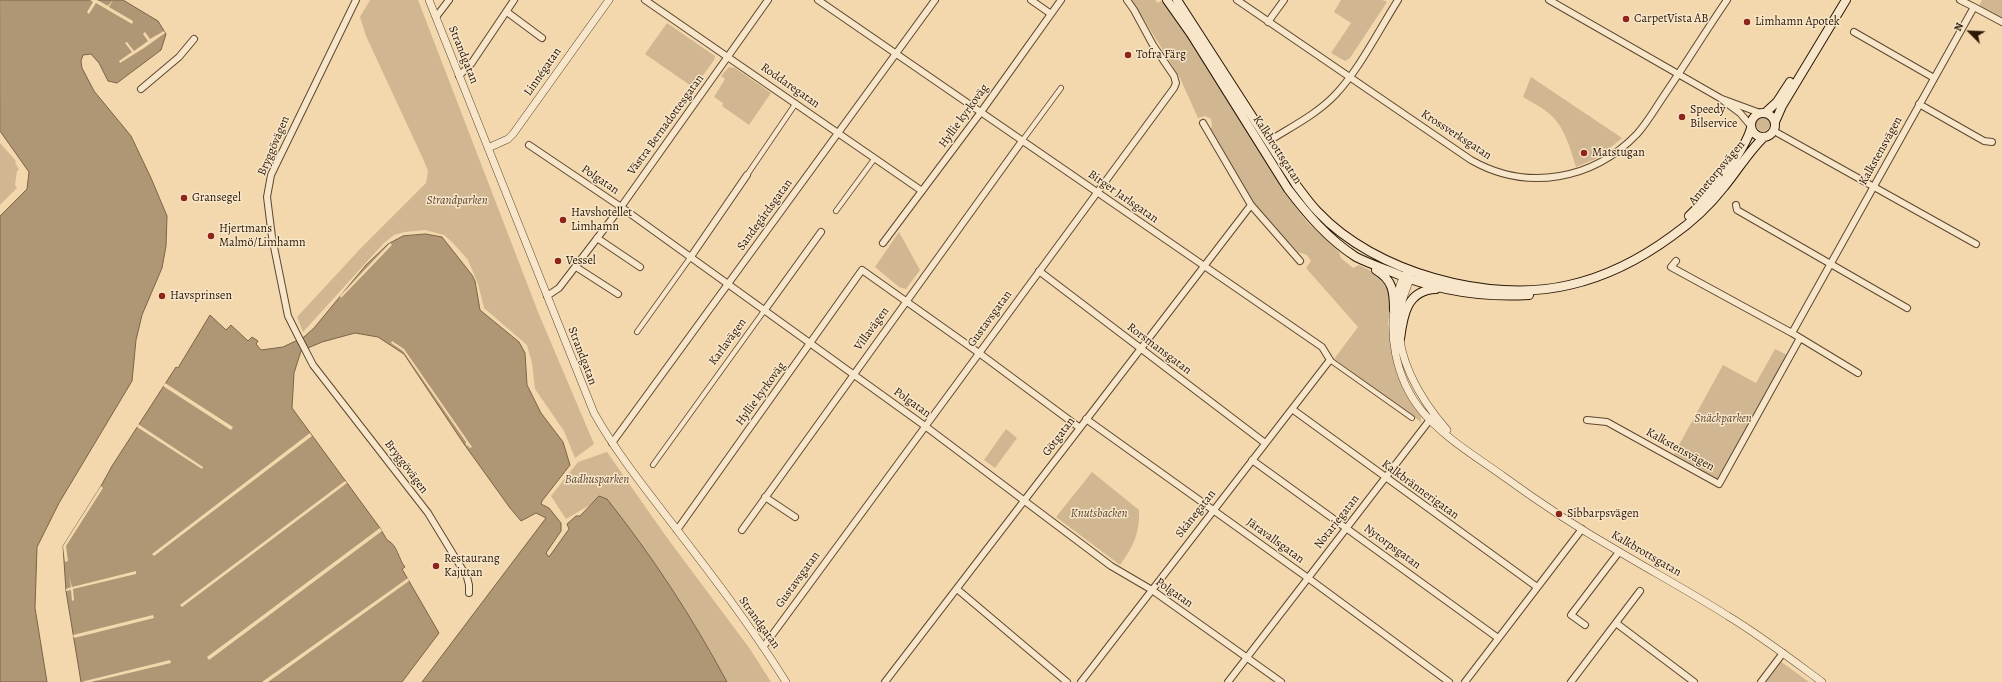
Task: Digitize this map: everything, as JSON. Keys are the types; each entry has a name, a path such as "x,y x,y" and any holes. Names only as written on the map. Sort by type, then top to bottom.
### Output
{"main road":[{"name":"Kalkbrottsgatan","path":"1167,0 1191,34 1288,189 1322,230 1357,257 1406,278 1445,289 1478,295 1507,296 1536,294 1568,285"},
{"name":"Kalkbrottsgatan","path":"1177,0 1297,186 1318,213 1373,254 1409,270"},
{"path":"1183,0 1187,14"},
{"name":"Annetorpsvägen","path":"1648,252 1672,232 1710,193 1746,143 1754,117 1763,113 1776,102 1842,0"},
{"path":"1774,131 1775,122 1782,106 1846,0"},
{"path":"1763,113 1772,116 1775,122"},
{"name":"Annetorpsvägen","path":"1751,127 1755,134 1764,137"},
{"name":"Annetorpsvägen","path":"1409,270 1459,284 1496,290 1521,290 1568,285 1621,266 1648,252 1671,237 1704,209 1764,137 1769,136 1774,131"},
{"path":"1357,257 1386,276 1393,288 1394,310"},
{"path":"1400,339 1404,314 1412,298 1426,290 1445,289"}],"street":[{"name":"Bryggövägen","path":"356,0 271,175 267,197 280,286 288,316 311,361 428,513 467,576 469,593"},
{"name":"Strandgatan","path":"429,0 587,398 612,443 764,646 786,682"},
{"path":"436,17 449,0"},
{"path":"459,76 471,64 514,0"},
{"name":"Linnégatan","path":"488,148 508,139 513,134 609,0"},
{"name":"Roddaregatan","path":"645,0 922,191"},
{"name":"Västra Bernadottesgatan","path":"547,296 559,288 621,207 768,0"},
{"name":"Birger Jarlsgatan","path":"818,0 1322,347 1330,360 1412,418"},
{"name":"Sandegårdsgatan","path":"612,443 935,0"},
{"path":"1031,0 1051,14"},
{"name":"Hyllie kyrkoväg","path":"883,243 981,112 1061,0"},
{"name":"Gustavsgatan","path":"764,646 1176,83 1174,76 1153,45 1127,0"},
{"name":"Krossverksgatan","path":"1237,0 1460,153 1485,168 1513,176 1540,179 1574,174 1592,167 1614,154 1644,125 1727,0"},
{"path":"1268,22 1284,0"},
{"path":"1269,141 1334,96 1349,77 1398,0"},
{"path":"1549,0 1720,98 1740,113 1751,127"},
{"path":"1960,0 2002,22"},
{"name":"Kalkstensvägen","path":"1792,334 1974,7"},
{"path":"507,12 542,38"},
{"path":"1854,32 1934,78"},
{"path":"141,89 179,57 194,39"},
{"name":"Villavägen","path":"742,530 906,300 1061,88"},
{"path":"1720,98 1763,113"},
{"path":"637,332 690,258 796,103"},
{"path":"1919,104 1984,141 1992,142"},
{"path":"1203,123 1251,205 1300,261"},
{"path":"1774,131 1976,244"},
{"name":"Polgatan","path":"529,145 621,207 925,426 1111,566 1152,590 1281,682"},
{"path":"836,211 875,158"},
{"name":"Götgatan","path":"886,682 1140,348 1251,205"},
{"path":"1736,205 1738,210 1907,308"},
{"name":"Karlavägen","path":"653,465 821,232"},
{"path":"597,238 640,266"},
{"path":"1676,261 1671,267 1800,338 1858,373"},
{"path":"576,267 618,294"},
{"name":"Hyllie kyrkoväg","path":"677,530 811,344 862,270 906,300"},
{"name":"Kalkbrottsgatan","path":"1409,270 1394,310 1394,340 1401,374 1413,398 1460,445 1531,496 1619,552 1726,615 1783,653 1822,682"},
{"name":"Rorsmansgatan","path":"1039,272 1265,443"},
{"name":"Kalkbrottsgatan","path":"1406,278 1400,310 1400,339 1406,362 1432,417"},
{"path":"906,300 1080,428"},
{"name":"Kalkstensvägen","path":"1587,420 1608,422 1719,484 1800,338"},
{"name":"Skånegatan","path":"1081,682 1330,360"},
{"name":"Kalkbrännerigatan","path":"1292,409 1537,587"},
{"name":"Notariegatan","path":"1228,682 1432,417"},
{"name":"Järavallsgatan","path":"1086,419 1308,578 1449,682"},
{"name":"Nytorpsgatan","path":"1252,460 1347,527 1498,638"},
{"path":"765,497 795,517"},
{"path":"1465,682 1582,529"},
{"path":"1585,625 1571,615 1619,552"},
{"path":"957,589 1067,682"},
{"path":"1571,682 1640,591"},
{"path":"1616,623 1694,682"},
{"path":"1761,682 1783,653"}],"green space":[{"name":"Strandparken","path":"370,0 418,0 538,312 594,444 575,458 564,431 535,389 532,363 527,345 484,308 478,284 468,260 444,235 425,230 405,232 394,235 384,243 303,332 297,317 361,248 426,183 428,171 366,36 360,17"},
{"path":"1132,0 1155,0 1158,3 1162,0 1177,19 1283,191 1307,222 1339,252 1341,258 1353,268 1359,265 1379,275 1388,285 1391,296 1388,324 1395,366 1408,397 1421,416 1421,422 1334,359 1358,327 1306,268 1311,261 1307,255 1298,252 1250,199 1210,131 1212,126 1211,119 1205,116 1198,118 1180,78"},
{"path":"1341,0 1383,0 1387,2 1350,58 1345,61 1331,53 1351,23 1334,12"},
{"path":"1982,0 2002,0 2002,18 1979,6"},
{"path":"667,23 715,56 714,60 694,88 645,54"},
{"path":"729,67 735,68 771,93 749,125 722,106 723,103 714,97 725,79 721,76"},
{"path":"1531,77 1622,138 1598,158 1576,167 1566,137 1558,123 1544,110 1523,97"},
{"path":"1760,117 1766,117 1770,121 1770,127 1766,131 1760,131 1756,127 1756,121"},
{"path":"0,143 16,161 15,162 19,170 17,171 15,185 17,188 0,205"},
{"path":"899,232 920,270 906,289 899,287 875,267"},
{"name":"Snäckparken","path":"1775,349 1787,355 1718,479 1674,454 1723,365 1756,383"},
{"path":"1006,429 1017,438 995,468 984,460"},
{"name":"Badhusparken","path":"607,452 665,535 750,649 771,682 722,682 593,503 566,519 551,496 578,462"},
{"name":"Knutsbacken","path":"1092,472 1139,510 1135,539 1120,565 1056,517"},
{"path":"1780,661 1809,682 1764,682"}],"shaded area":[{"path":"0,0 123,0 158,21 166,34 161,50 117,83 108,81 99,63 91,54 83,55 81,61 82,68 94,91 131,136 151,178 167,216 166,246 162,268 142,315 136,340 132,381 59,503 37,547 35,608 47,682 0,682 0,216 27,189 29,172 0,131"},
{"path":"426,234 442,237 472,275 475,281 480,310 519,342 525,353 527,385 541,413 563,442 570,465 541,504 549,508 561,523 561,531 546,553 549,557 569,529 567,524 576,516 580,516 599,496 607,499 656,565 700,634 727,682 422,682 546,518 536,513 521,521 464,444 404,354 378,337 355,333 322,342 301,351 294,373 292,408 380,528 387,540 391,542 396,549 405,567 402,569 439,633 402,682 81,682 66,591 63,546 112,466 176,367 178,368 210,315 226,330 231,325 248,341 252,337 258,341 256,344 261,350 283,347 304,337 314,328 366,265 388,244 403,236"}],"pier":[{"path":"90,0 97,0 108,6 113,0 109,7 133,21 132,24 96,3 89,14 87,12 93,2"},
{"path":"164,31 165,33 120,63 119,61 132,52 125,43 127,42 134,51 148,41 143,34 145,32 150,39"},
{"path":"390,243 392,245 341,298 340,296"},
{"path":"392,341 404,349 472,447 470,448 467,445 466,446 466,442 403,351 391,343"},
{"path":"165,383 233,427 231,430 163,386"},
{"path":"138,424 203,467 202,469 137,427"},
{"path":"310,433 312,436 154,556 152,554"},
{"path":"345,481 347,483 182,607 180,605"},
{"path":"101,486 103,488 66,546 68,561 65,562 63,546"},
{"path":"380,528 382,531 209,660 207,657"},
{"path":"136,571 136,574 73,589 74,600 72,601 71,590 66,591 66,589 71,587 69,576 72,587"},
{"path":"408,578 409,581 268,682 262,682"},
{"path":"153,615 154,618 74,638 73,635"},
{"path":"170,660 171,663 91,682 81,682"}],"place":[{"name":"CarpetVista AB","path":"1626,19"},
{"name":"Limhamn Apotek","path":"1747,22"},
{"name":"Tofra Färg","path":"1128,55"},
{"name":"Speedy Bilservice","path":"1682,117"},
{"name":"Matstugan","path":"1584,153"},
{"name":"Gransegel","path":"184,198"},
{"name":"Havshotellet Limhamn","path":"563,220"},
{"name":"Hjertmans Malmö/Limhamn","path":"211,236"},
{"name":"Vessel","path":"558,261"},
{"name":"Havsprinsen","path":"162,296"},
{"name":"Sibbarpsvägen","path":"1559,514"},
{"name":"Restaurang Kajutan","path":"436,566"}]}
